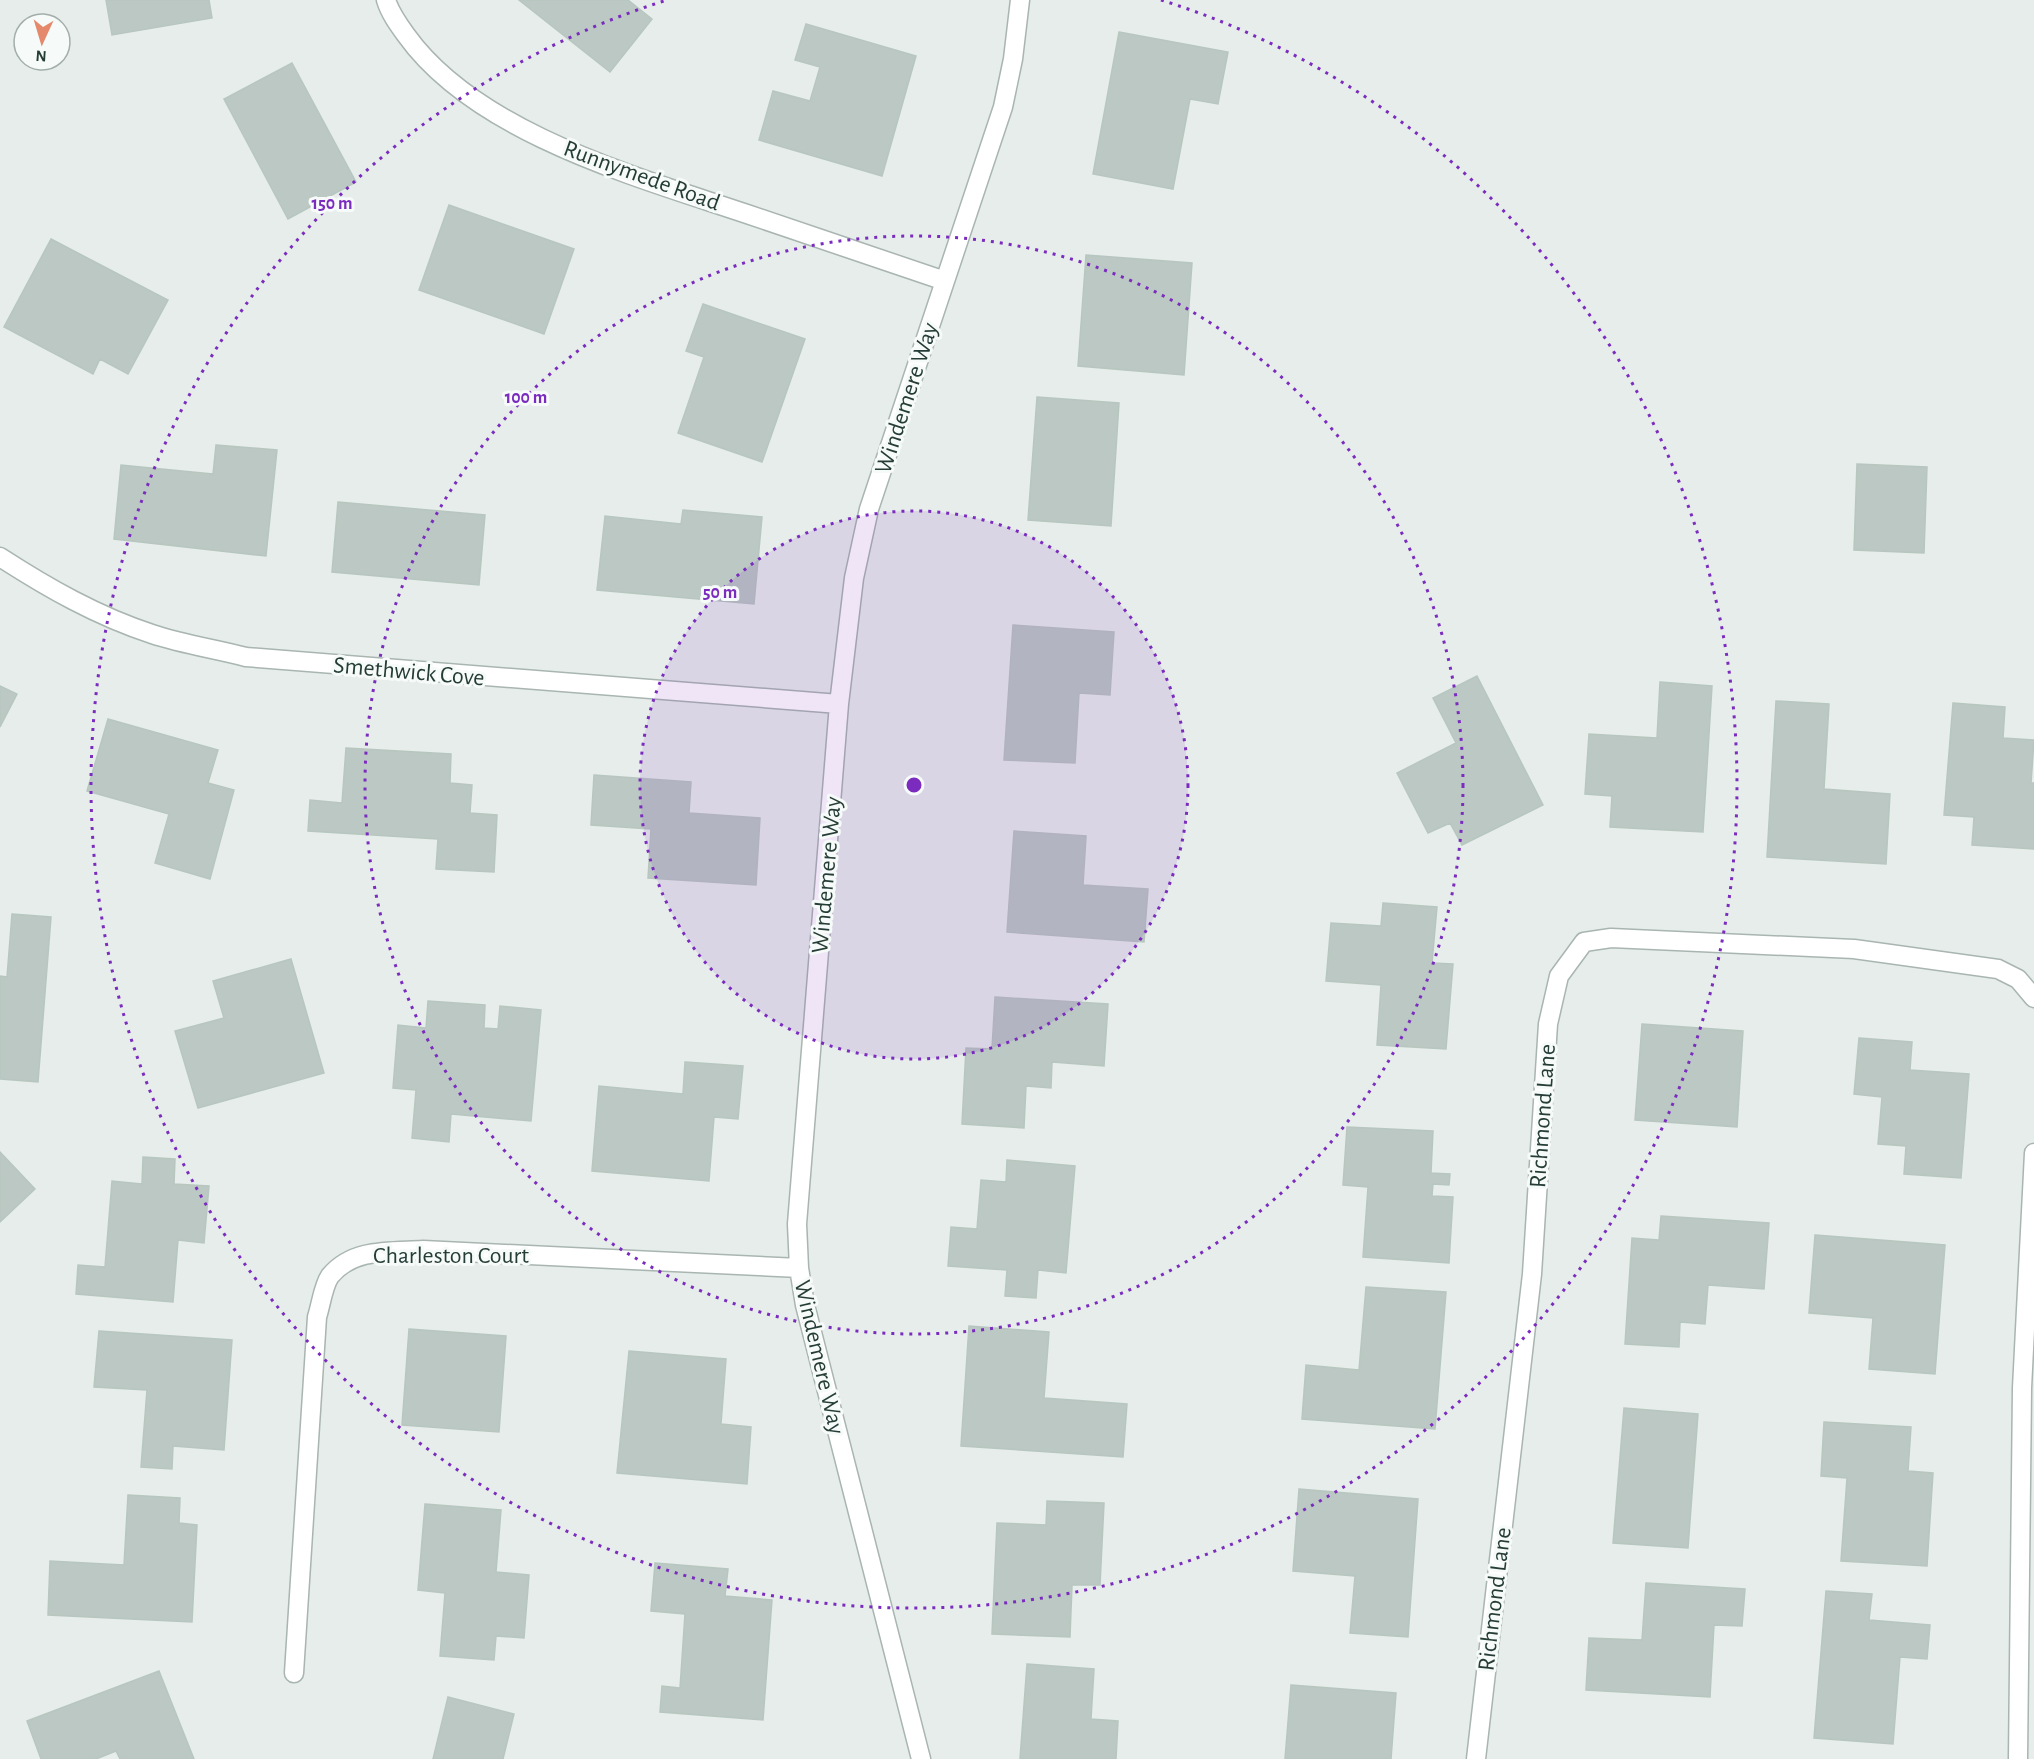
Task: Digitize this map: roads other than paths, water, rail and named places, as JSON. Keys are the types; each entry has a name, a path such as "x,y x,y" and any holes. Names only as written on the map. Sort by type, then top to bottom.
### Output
{"street":[{"name":"Runnymede Road","path":"386,0 390,12 423,58 462,92 533,134 634,176 945,281"},
{"name":"Windemere Way","path":"921,1759 805,1305 799,1268 797,1224 839,704 854,578 869,509 1003,107 1013,59 1020,0"},
{"name":"Smethwick Cove","path":"0,557 50,589 98,613 153,634 246,657 839,704"},
{"name":"Richmond Lane","path":"1476,1759 1532,1274 1548,1024 1559,976 1576,951 1584,942 1611,938 1854,948 1998,969 2018,979 2034,998"},
{"path":"2018,1759 2022,1388 2034,1153"},
{"name":"Charleston Court","path":"294,1673 317,1317 329,1278 351,1259 366,1253 423,1250 799,1268"}]}
